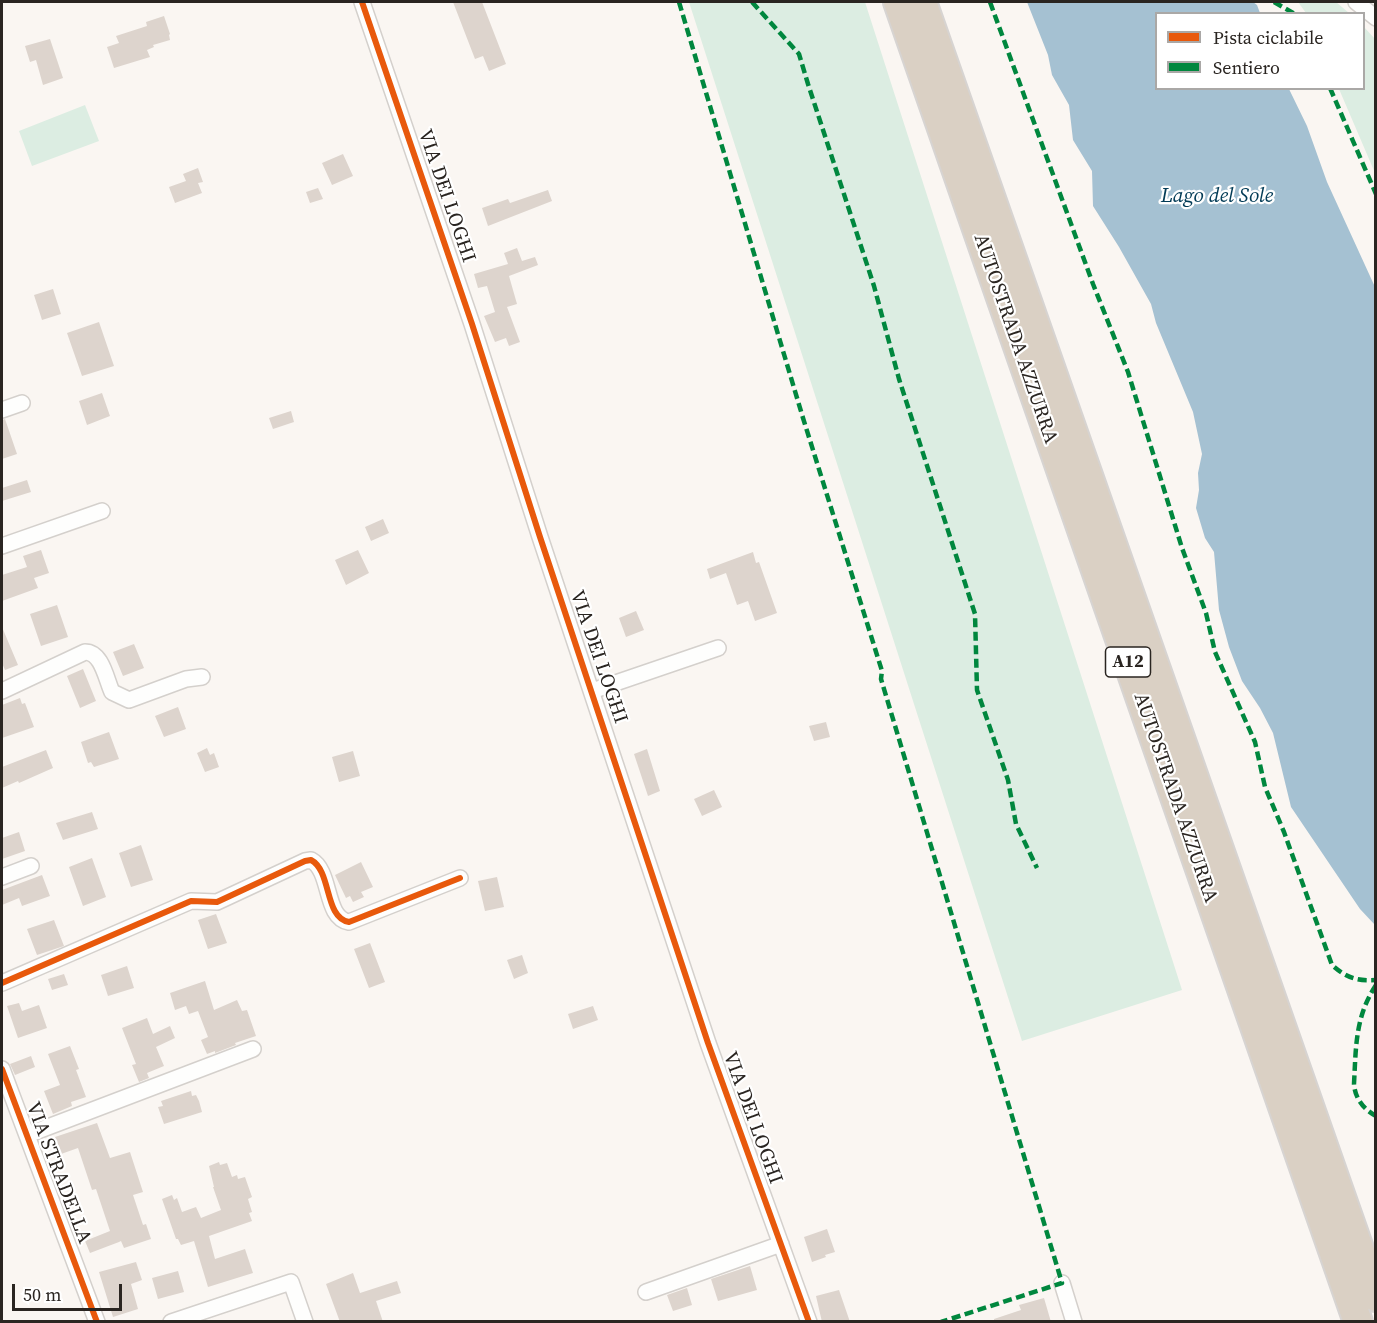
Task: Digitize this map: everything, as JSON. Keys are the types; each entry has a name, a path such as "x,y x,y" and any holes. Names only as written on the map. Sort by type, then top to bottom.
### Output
{"highway":[{"name":"AUTOSTRADA AZZURRA","path":"898,2 1358,1322"},
{"name":"AUTOSTRADA AZZURRA","path":"922,2 1376,1297"}],"street":[{"name":"VIA DEI LOGHI","path":"362,2 472,324 540,537 708,1043 809,1322"},
{"path":"1356,2 1376,18"},
{"path":"2,410 22,403"},
{"path":"2,546 102,511"},
{"path":"592,691 718,648"},
{"path":"2,691 85,652 98,656 112,692 129,700 186,679 202,677"},
{"path":"2,983 191,901 217,902 304,861 311,860 317,864 338,916 349,922 460,878"},
{"path":"2,876 31,866"},
{"path":"27,1136 253,1049"},
{"name":"VIA STRADELLA","path":"2,1069 97,1322"},
{"path":"646,1292 781,1244"},
{"path":"171,1322 291,1282 305,1322"},
{"path":"1062,1283 1074,1322"}],"green space":[{"path":"689,2 865,2 1182,990 1022,1041"},
{"path":"1298,2 1336,2 1348,12 1305,12"},
{"path":"1365,28 1375,39 1375,173 1339,90 1365,90"},
{"path":"85,105 99,141 32,166 19,131"}],"water":[{"name":"Lago del Sole","path":"1027,2 1253,2 1260,12 1155,12 1155,90 1289,90 1307,126 1327,182 1375,287 1375,925 1360,909 1291,807 1273,733 1242,681 1229,647 1219,610 1214,552 1205,538 1196,508 1199,490 1198,473 1202,454 1193,412 1156,323 1151,304 1093,206 1092,171 1073,140 1069,105 1052,75 1048,55"}],"building":[{"path":"453,2 482,2 506,64 489,71 483,56 475,59"},
{"path":"164,16 170,40 153,45 154,47 147,50 150,57 114,68 107,47 119,43 116,36 147,26 146,22"},
{"path":"50,39 63,78 43,85 36,60 30,62 25,46"},
{"path":"343,154 353,176 332,185 322,163"},
{"path":"198,168 203,182 198,183 202,193 175,203 169,187 186,181 183,174"},
{"path":"318,188 323,199 310,203 306,192"},
{"path":"548,190 552,201 488,226 482,208 508,199 510,203"},
{"path":"517,248 522,261 535,257 538,265 509,276 517,304 507,307 520,342 509,346 506,338 495,342 484,316 495,312 487,286 478,288 474,274 508,264 504,253"},
{"path":"53,289 61,314 42,320 34,295"},
{"path":"99,322 114,366 82,376 67,333"},
{"path":"102,393 110,416 87,425 79,401"},
{"path":"291,411 294,422 273,429 269,418"},
{"path":"5,419 17,454 2,459 2,420"},
{"path":"27,480 31,492 2,501 2,488"},
{"path":"383,519 389,533 371,541 365,527"},
{"path":"41,550 49,573 34,578 38,588 2,601 2,575 27,567 23,556"},
{"path":"358,550 369,573 346,585 335,560"},
{"path":"753,552 756,563 759,562 777,613 755,621 748,601 737,605 726,573 710,579 707,569"},
{"path":"57,605 68,637 41,646 30,614"},
{"path":"636,611 644,630 626,637 619,618"},
{"path":"2,627 18,665 5,670 2,663"},
{"path":"134,644 144,668 123,676 113,652"},
{"path":"83,669 96,701 80,708 67,676"},
{"path":"20,698 22,704 25,703 34,727 2,738 2,705"},
{"path":"178,707 186,729 164,737 155,716"},
{"path":"826,722 830,737 814,741 809,726"},
{"path":"109,732 119,759 94,767 91,762 88,763 81,742"},
{"path":"207,748 210,755 214,753 219,767 205,772 197,753"},
{"path":"647,749 660,791 648,796 634,754"},
{"path":"46,750 53,768 2,788 2,767"},
{"path":"353,751 360,776 339,782 332,757"},
{"path":"714,790 722,807 702,816 694,799"},
{"path":"92,812 98,829 63,840 56,823"},
{"path":"19,832 25,851 2,859 2,838"},
{"path":"141,845 153,880 131,887 119,853"},
{"path":"92,858 106,897 83,906 69,867"},
{"path":"361,862 373,887 361,892 364,897 353,902 350,896 346,898 335,875"},
{"path":"42,875 50,896 22,906 19,898 2,905 2,890"},
{"path":"497,877 504,907 485,911 478,881"},
{"path":"216,914 227,943 208,949 198,920"},
{"path":"54,920 64,946 37,955 27,929"},
{"path":"370,943 385,982 369,988 354,949"},
{"path":"522,955 528,973 514,979 507,960"},
{"path":"127,966 134,988 108,996 101,975"},
{"path":"64,974 68,985 52,990 48,979"},
{"path":"205,981 214,1010 237,1000 242,1011 247,1010 256,1036 215,1053 215,1051 207,1054 201,1040 208,1037 198,1011 189,1014 186,1006 175,1010 170,993"},
{"path":"19,1003 22,1011 39,1005 47,1028 18,1038 7,1006"},
{"path":"593,1006 598,1020 573,1029 568,1014"},
{"path":"147,1018 153,1034 170,1026 175,1038 156,1047 164,1066 147,1073 149,1078 139,1082 132,1065 136,1064 122,1028"},
{"path":"70,1046 86,1097 71,1102 72,1106 53,1114 44,1091 60,1085 48,1054"},
{"path":"31,1056 35,1067 15,1075 10,1064"},
{"path":"191,1091 192,1096 196,1095 202,1112 164,1124 158,1107 163,1106 161,1101"},
{"path":"97,1123 110,1158 130,1152 143,1192 133,1195 143,1225 146,1224 151,1239 124,1248 121,1241 90,1253 85,1241 110,1231 96,1189 92,1190 78,1148 61,1154 55,1137"},
{"path":"219,1162 220,1165 227,1163 232,1177 237,1175 238,1179 245,1177 252,1197 248,1199 252,1221 209,1236 215,1259 245,1249 253,1273 208,1287 194,1241 181,1245 176,1239 162,1199 172,1195 174,1200 177,1198 182,1212 196,1207 201,1218 221,1210 209,1166"},
{"path":"827,1229 835,1252 812,1262 804,1237"},
{"path":"136,1262 142,1280 131,1284 138,1309 113,1317 99,1272"},
{"path":"750,1266 757,1290 718,1301 711,1279"},
{"path":"178,1271 184,1292 158,1299 152,1278"},
{"path":"353,1273 360,1293 397,1281 401,1293 376,1301 383,1322 340,1322 326,1284"},
{"path":"687,1288 692,1305 673,1311 667,1295"},
{"path":"839,1290 850,1322 822,1322 816,1296"},
{"path":"1044,1298 1051,1322 994,1322 994,1319 1021,1310 1019,1305"}],"marked path":[{"path":"679,2 803,418 882,671 881,679 1062,1283 941,1322"},
{"path":"752,2 799,54 874,286 899,379 975,614 977,690 1008,780 1016,824 1037,868"},
{"path":"990,2 1093,284 1128,372 1182,548 1206,613 1215,652 1255,742 1265,787 1284,832 1332,965 1352,978 1376,980"},
{"path":"1274,2 1292,12"},
{"path":"1331,90 1376,194"},
{"path":"1376,985 1360,1021 1354,1084 1360,1103 1376,1116"}],"cycle path":[{"path":"362,2 472,324 540,537 708,1043 809,1322"},
{"path":"2,983 191,901 217,902 305,861 311,860 318,866 335,912 341,919 349,922 460,878"},
{"path":"2,1069 97,1322"}]}
